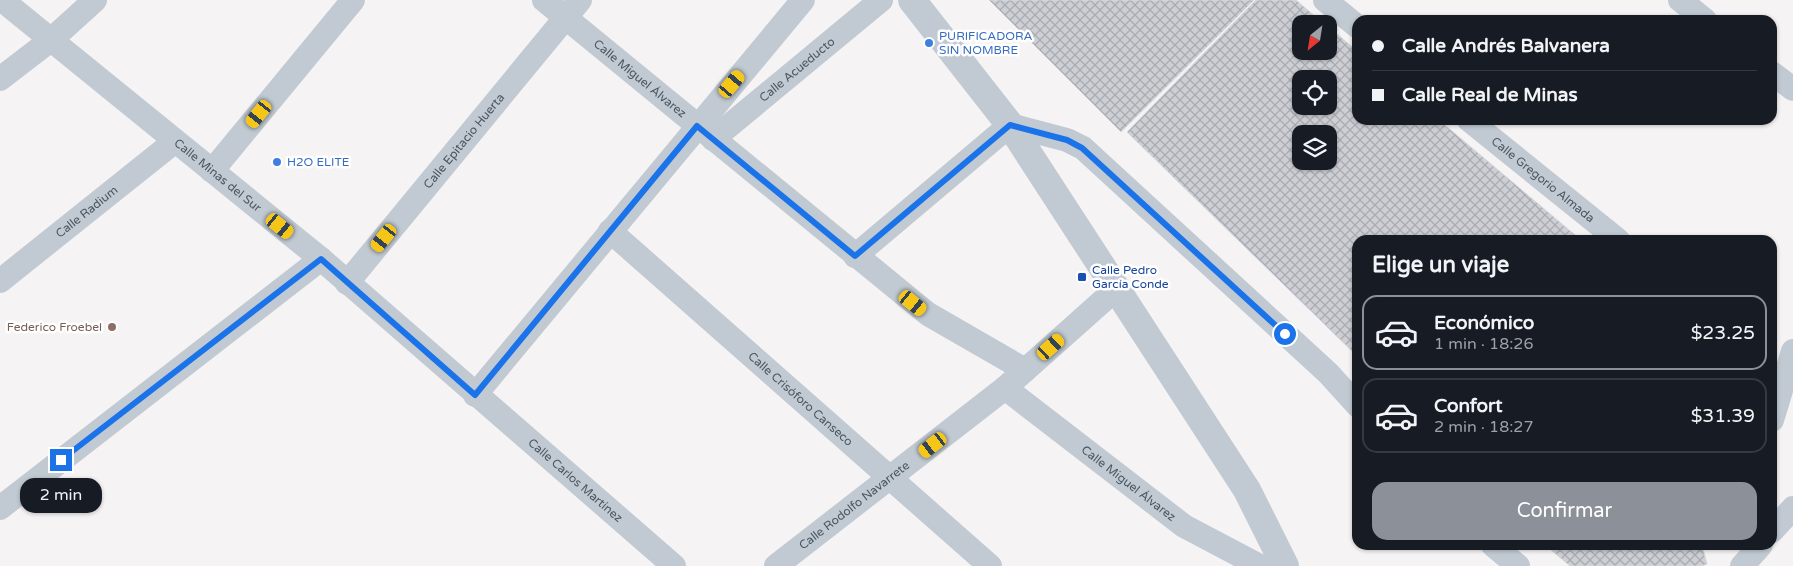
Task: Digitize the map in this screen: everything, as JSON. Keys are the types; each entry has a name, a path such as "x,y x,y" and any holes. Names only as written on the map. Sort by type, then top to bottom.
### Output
{"street":[{"name":"Calle Minas del Sur","path":"2,0 174,142 321,259 475,395"},
{"path":"0,80 52,40 95,0"},
{"path":"212,172 353,0"},
{"name":"Calle Miguel Álvarez","path":"544,0 573,9 705,133 928,314 1025,370"},
{"path":"475,395 610,231 705,133 803,0"},
{"name":"Calle Acueducto","path":"705,133 881,0"},
{"path":"912,0 1010,125 1115,290 1247,490 1285,566"},
{"path":"1325,0 1352,22"},
{"path":"1685,2 1699,15"},
{"name":"Calle Epitacio Huerta","path":"347,283 573,9"},
{"path":"1777,77 1793,89"},
{"path":"855,256 1010,125"},
{"path":"1010,125 1067,140 1082,148 1328,373 1352,399"},
{"name":"Calle Gregorio Almada","path":"1475,125 1612,235"},
{"name":"Calle Radium","path":"0,281 174,142"},
{"name":"Calle Crisóforo Canseco","path":"610,231 990,566"},
{"path":"0,508 321,259"},
{"name":"Calle Rodolfo Navarrete","path":"776,566 1005,388 1115,290"},
{"path":"1777,400 1786,365"},
{"name":"Calle Miguel Álvarez","path":"1005,388 1184,526 1260,566"},
{"name":"Calle Carlos Martínez","path":"475,395 674,566"},
{"path":"1777,526 1793,508"},
{"path":"1499,550 1518,566"},
{"path":"1732,566 1737,550"},
{"path":"1742,566 1756,550"}],"building":[{"path":"989,0 1254,0 1121,132"},
{"path":"1256,0 1296,0 1314,15 1292,15 1292,60 1338,60 1338,35 1352,47 1352,125 1445,125 1575,235 1352,235 1352,351 1127,132"},
{"path":"1551,550 1703,550 1707,564 1702,566 1570,566"}],"place":[{"name":"PURIFICADORA SIN NOMBRE","path":"929,43"},
{"name":"H2O ELITE","path":"277,162"},
{"name":"Calle Pedro García Conde","path":"1082,277"},
{"name":"Federico Froebel","path":"112,327"}],"route":[{"path":"61,460 321,259 475,395 697,126 855,256 1010,125 1067,140 1082,148 1285,334"}]}
